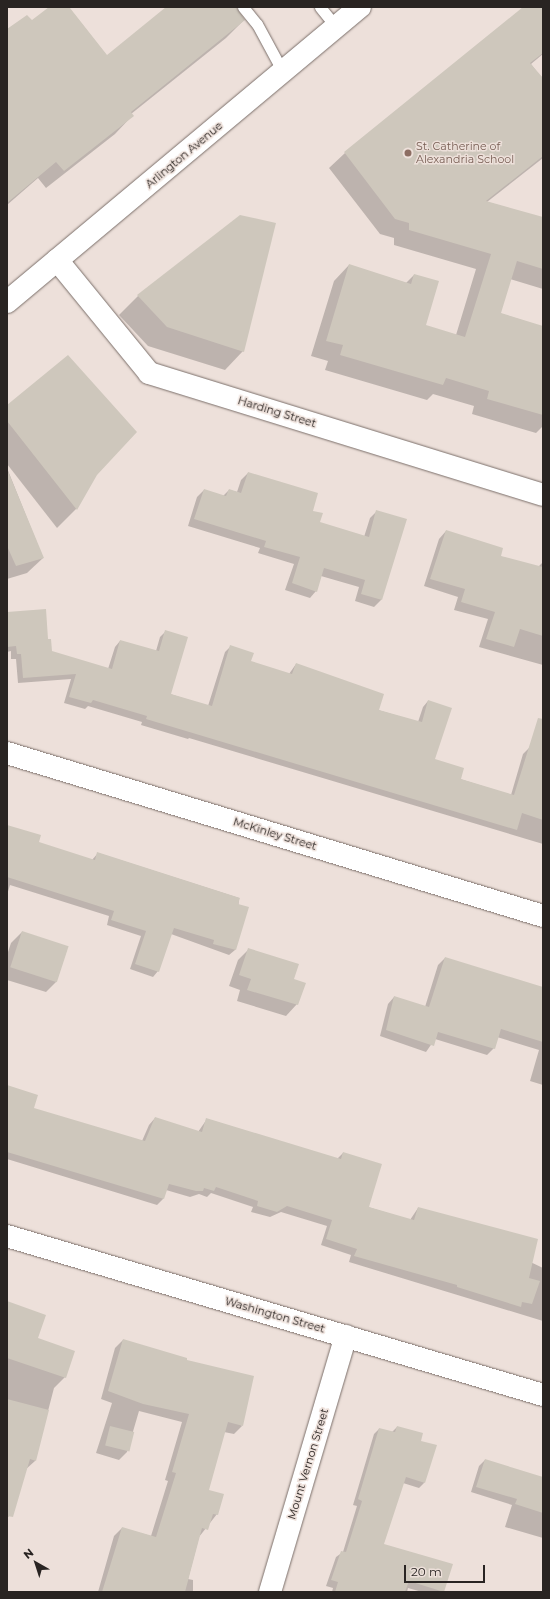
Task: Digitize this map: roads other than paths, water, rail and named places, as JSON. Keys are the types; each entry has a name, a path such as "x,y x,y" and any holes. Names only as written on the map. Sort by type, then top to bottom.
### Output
{"street":[{"name":"Arlington Avenue","path":"7,302 360,7"},
{"name":"Harding Street","path":"57,260 149,372 543,495"},
{"name":"McKinley Street","path":"7,753 543,916"},
{"name":"Washington Street","path":"7,1236 543,1395"},
{"name":"Mount Vernon Street","path":"270,1592 346,1336"}],"lane":[{"path":"244,7 257,24 283,72"},
{"path":"320,7 336,27"}],"place":[{"name":"St. Catherine of Alexandria School","path":"408,153"}]}
